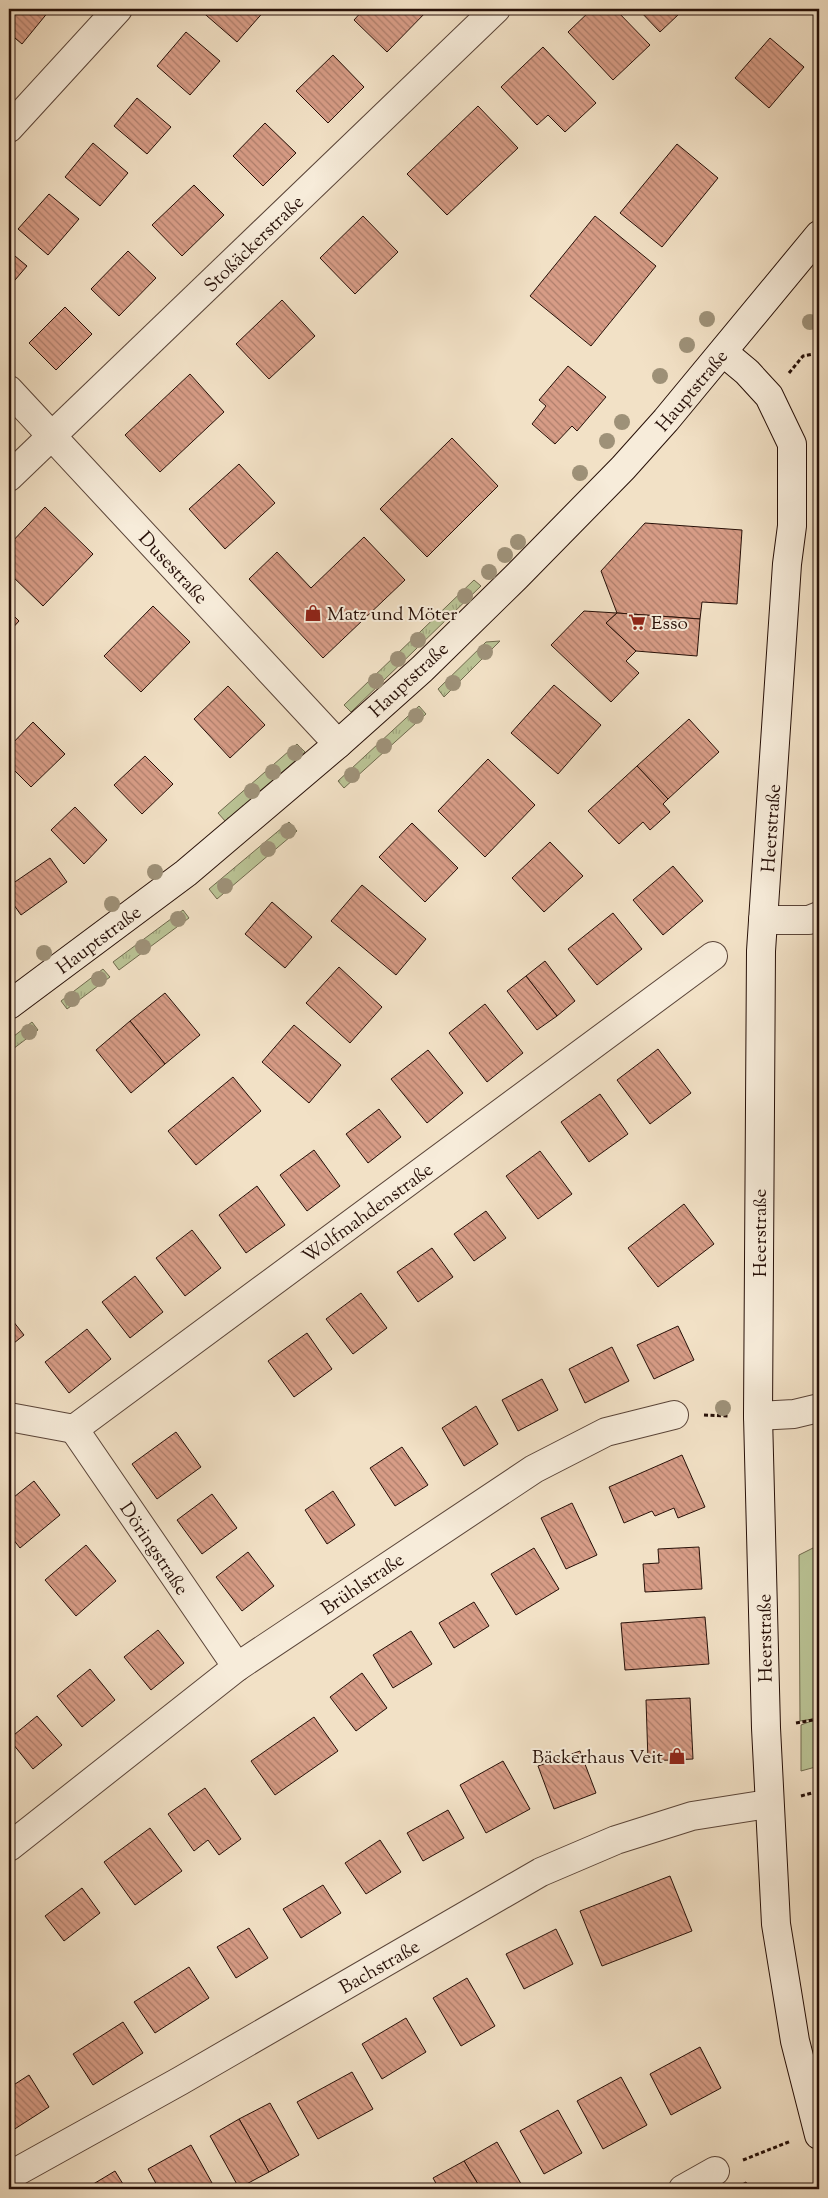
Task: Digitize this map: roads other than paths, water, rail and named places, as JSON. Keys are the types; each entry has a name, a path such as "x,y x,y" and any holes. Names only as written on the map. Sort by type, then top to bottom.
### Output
{"street":[{"path":"9,128 118,9"},
{"name":"Stoßäckerstraße","path":"9,477 496,9"},
{"name":"Hauptstraße","path":"9,1005 186,872 338,744 422,669 623,468 724,352 819,235"},
{"name":"Heerstraße","path":"724,352 747,372 769,396 792,444 792,526 787,564 761,961 758,1416 768,1804 776,1924 795,2042 819,2133"},
{"name":"Dusestraße","path":"9,390 338,744"},
{"path":"763,920 809,920 819,916"},
{"name":"Wolfmahdenstraße","path":"74,1429 713,956"},
{"path":"758,1416 794,1414 819,1408"},
{"name":"Brühlstraße","path":"9,1847 237,1667 534,1469 606,1432 674,1415"},
{"path":"9,1417 74,1429"},
{"name":"Döringstraße","path":"74,1429 237,1667"},
{"name":"Bachstraße","path":"9,2176 180,2081 542,1872 616,1840 692,1816 768,1804"},
{"path":"683,2189 715,2171"}],"place":[{"name":"Matz und Möter","path":"313,613"},
{"name":"Esso","path":"637,622"},
{"name":"Bäckerhaus Veit","path":"677,1756"}]}
